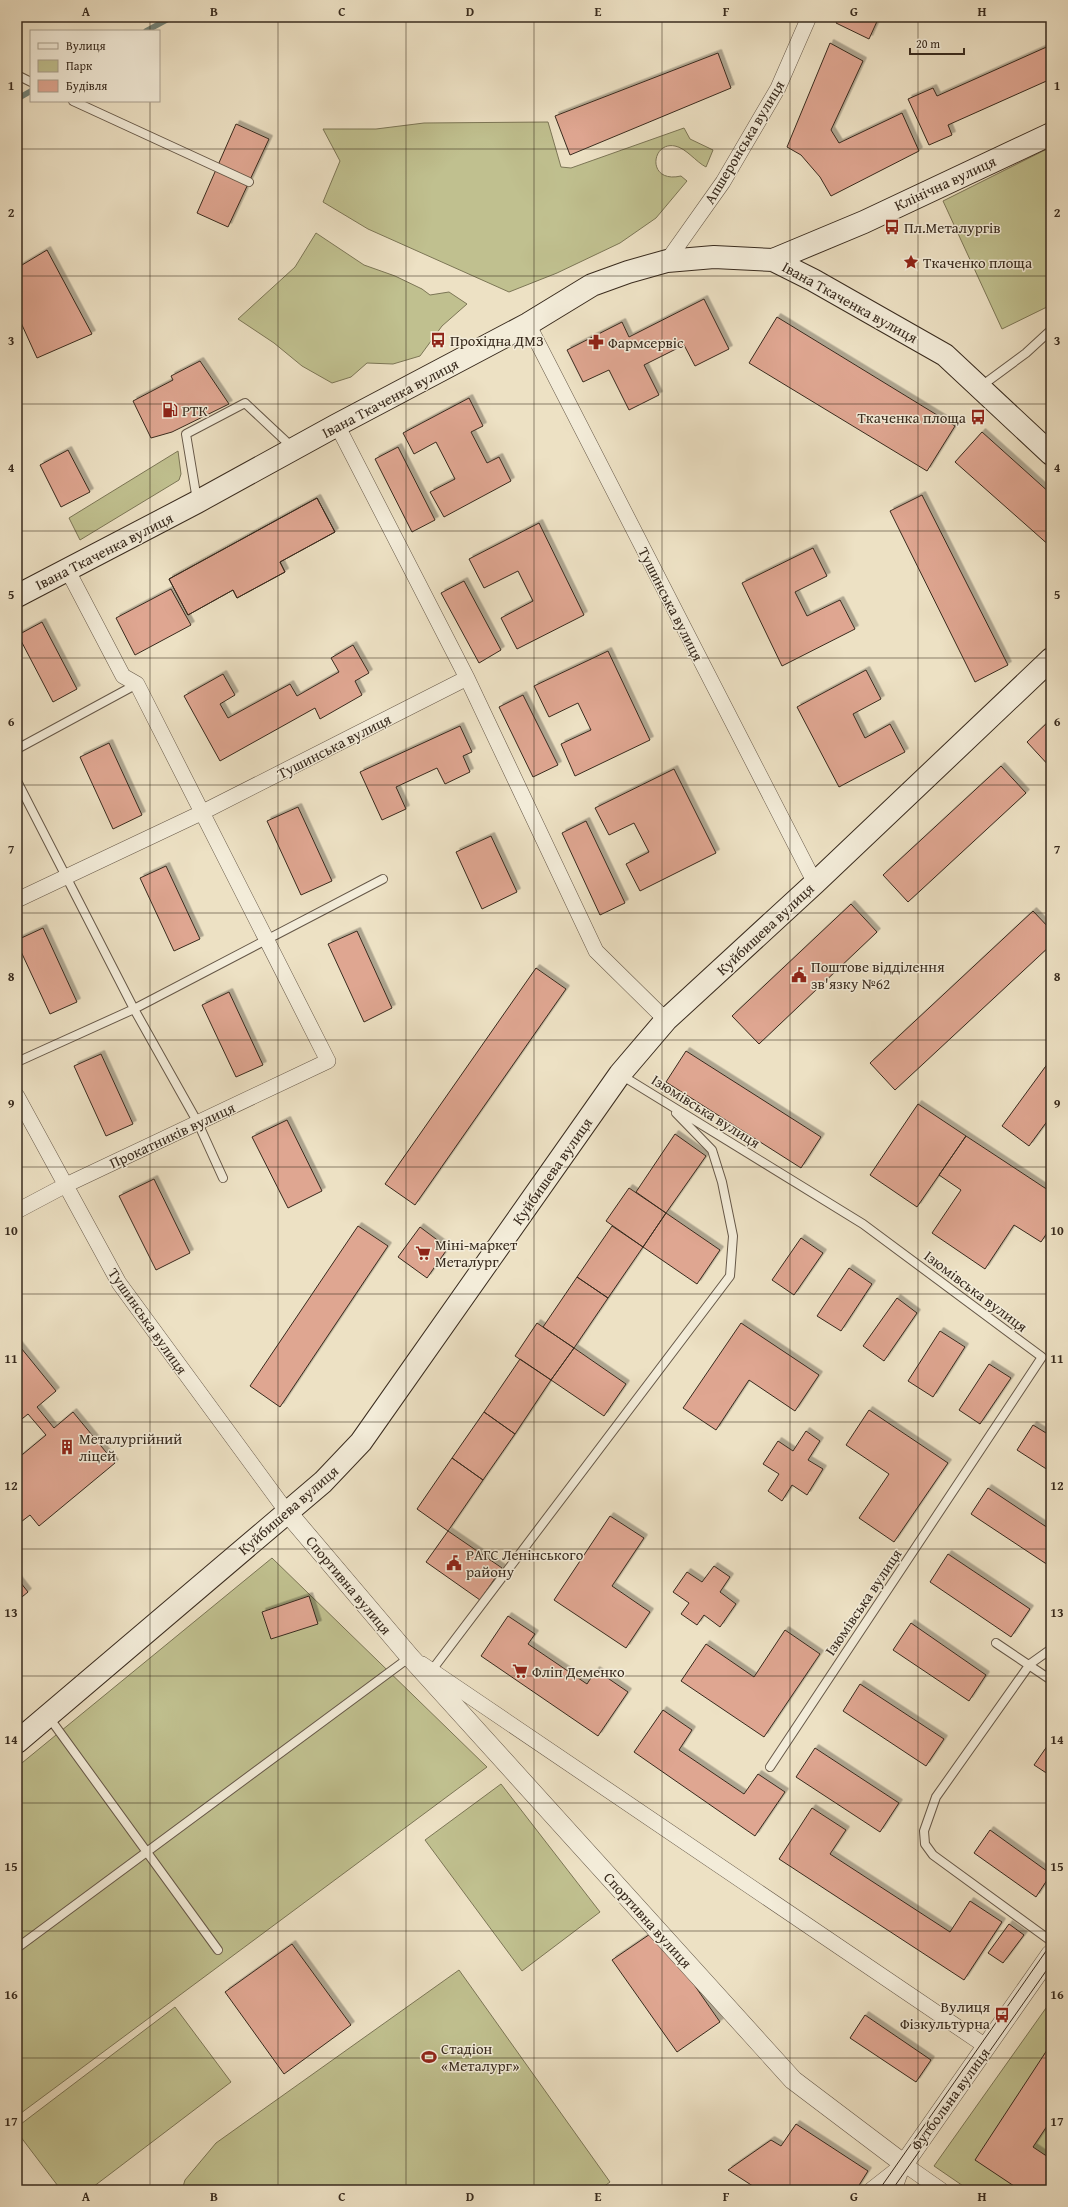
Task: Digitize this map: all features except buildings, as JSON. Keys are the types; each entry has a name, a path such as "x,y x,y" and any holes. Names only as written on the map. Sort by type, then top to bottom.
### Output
{"main road":[{"name":"Клінічна вулиця","path":"773,260 864,222 1051,134"},
{"name":"Івана Ткаченка вулиця","path":"17,596 68,571 337,425 528,324 592,285 628,272 666,261 714,257 773,260 814,280 945,355 1051,454"},
{"name":"Куйбишева вулиця","path":"17,1742 323,1482 361,1442 620,1074 666,1020 815,883 1051,659"}],"street":[{"name":"Апшеронська вулиця","path":"666,261 723,182 778,88 809,17"},
{"name":"Тушинська вулиця","path":"528,324 815,883"},
{"path":"337,425 467,678 596,951 666,1020"},
{"path":"68,571 123,676 136,684 266,941"},
{"name":"Тушинська вулиця","path":"17,900 201,813 467,678"},
{"name":"Прокатників вулиця","path":"17,1211 66,1185 328,1061 266,941"},
{"name":"Тушинська вулиця","path":"17,1096 119,1283 287,1512"},
{"name":"Спортивна вулиця","path":"287,1512 410,1658 793,2080 904,2164"},
{"name":"Спортивна вулиця","path":"410,1658 432,1670 987,2047"},
{"name":"Футбольна вулиця","path":"894,2190 904,2164 1051,1954"},
{"path":"904,2164 941,2190"},
{"name":"Футбольна вулиця","path":"871,2190 904,2164"}],"lane":[{"path":"17,75 30,82"},
{"path":"75,102 249,182"},
{"path":"980,388 1026,353 1051,330"},
{"path":"197,502 186,434 245,403 294,449"},
{"path":"17,750 136,684"},
{"path":"17,781 134,1009 198,1123 223,1178"},
{"path":"17,1062 134,1009 383,879"},
{"name":"Ізюмівська вулиця","path":"620,1074 863,1224 1042,1357 770,1767"},
{"path":"432,1670 730,1276 733,1236 722,1182 712,1150 667,1103"},
{"path":"996,1642 1030,1664 1051,1680"},
{"path":"1051,1649 1030,1664 936,1797 924,1831 925,1844 933,1855 1051,1941"},
{"path":"17,1948 146,1851 410,1658"},
{"path":"48,1716 218,1950"}],"green space":[{"path":"548,122 561,167 571,168 684,128 690,139 713,150 706,167 679,147 667,146 661,150 657,155 657,169 662,174 670,177 681,176 687,181 656,218 620,243 557,273 509,292 368,229 323,202 340,161 323,129 376,129 424,123"},
{"path":"1051,147 1051,305 1002,329 943,201"},
{"path":"316,233 364,265 395,276 422,289 430,295 449,292 467,304 442,326 420,356 393,364 367,363 351,377 332,383 302,366 274,343 238,319 295,267"},
{"path":"178,451 181,474 179,480 80,540 69,518"},
{"path":"272,1558 487,1767 17,2116 17,1767"},
{"path":"501,1784 600,1912 522,1971 425,1840"},
{"name":"Стадіон «Металург»","path":"459,1970 610,2182 599,2190 182,2190 185,2180 216,2143"},
{"path":"1051,2001 1051,2190 969,2190 934,2166"},
{"path":"175,2007 231,2082 89,2190 61,2190 17,2132 17,2127"}],"waterway":[{"path":"148,30 172,17"},
{"path":"17,99 30,92"}],"tram line":[{"path":"879,2190 1051,1944"},
{"path":"892,2190 1051,1964"}],"place":[{"name":"Пл.Металургів","path":"892,227"},
{"name":"Ткаченко площа","path":"911,262"},
{"name":"Прохідна ДМЗ","path":"438,340"},
{"name":"Фармсервіс","path":"596,342"},
{"name":"РТК","path":"170,410"},
{"name":"Ткаченка площа","path":"978,417"},
{"name":"Поштове відділення зв'язку №62","path":"799,975"},
{"name":"Міні-маркет Металург","path":"423,1253"},
{"name":"Металургійний ліцей","path":"67,1447"},
{"name":"РАГС Ленінського району","path":"454,1563"},
{"name":"Фліп Деменко","path":"520,1671"},
{"name":"Вулиця Фізкультурна","path":"1002,2015"},
{"name":"Стадіон «Металург»","path":"429,2057"}]}
